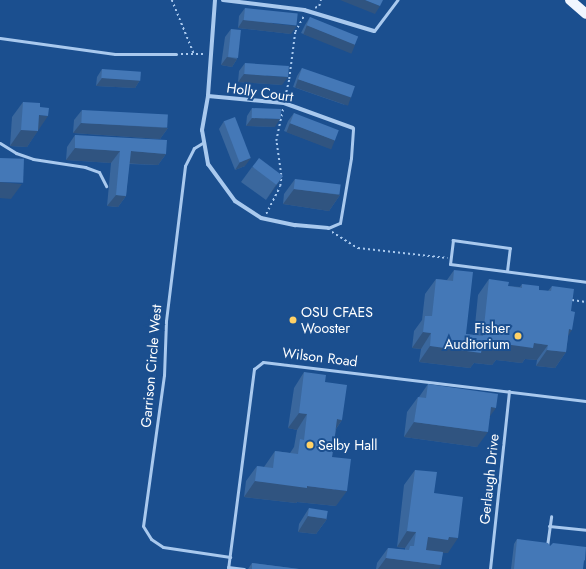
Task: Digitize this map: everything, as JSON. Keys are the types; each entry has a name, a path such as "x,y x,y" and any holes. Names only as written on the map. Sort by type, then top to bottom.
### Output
{"main road":[{"path":"572,1 586,14"}],"street":[{"path":"215,0 208,96 202,130 208,164 236,201 262,218 295,225 328,228"},
{"path":"223,0 304,10 374,31"},
{"name":"Holly Court","path":"208,96 284,104 353,128"}],"lane":[{"path":"374,31 397,0"},
{"path":"0,38 115,54 176,54"},
{"path":"328,228 340,223 352,158 353,128"},
{"name":"Garrison Circle West","path":"204,142 194,148 185,166 166,321 164,375 143,526 151,539 163,547 230,557"},
{"path":"0,143 16,153 33,159 85,167 99,172 106,186"},
{"path":"507,271 510,248 453,240 450,264 586,282"},
{"name":"Wilson Road","path":"228,568 254,369 263,362 586,401"},
{"name":"Gerlaugh Drive","path":"490,569 509,391"},
{"path":"547,548 551,516"},
{"path":"550,526 586,530"},
{"path":"228,568 244,569"}],"path":[{"path":"172,0 194,54"},
{"path":"176,54 211,54"},
{"path":"328,228 334,235 358,248 450,259"},
{"path":"572,300 586,302"}],"building":[{"path":"365,0 383,0 380,6"},
{"path":"245,8 298,14 296,25 244,20"},
{"path":"310,17 358,36 355,45 307,25"},
{"path":"231,29 241,30 238,58 228,57"},
{"path":"245,63 289,66 288,77 244,74"},
{"path":"302,68 355,86 351,98 298,79"},
{"path":"102,69 141,72 140,81 101,78"},
{"path":"23,102 40,103 40,107 49,108 48,116 39,115 38,131 21,130"},
{"path":"252,108 281,109 281,119 252,118"},
{"path":"82,110 168,115 167,127 81,123"},
{"path":"294,113 339,130 335,140 290,123"},
{"path":"235,117 251,158 240,162 224,121"},
{"path":"75,135 167,140 166,154 131,151 126,196 116,195 120,151 75,148"},
{"path":"0,158 24,159 23,183 0,182"},
{"path":"259,158 283,176 276,185 252,167"},
{"path":"295,179 341,185 339,195 294,189"},
{"path":"454,270 473,272 466,334 483,336 489,279 509,282 508,286 522,288 522,284 539,286 539,290 551,291 552,286 574,289 571,311 575,312 572,330 569,329 566,352 547,350 548,345 534,343 533,348 504,344 503,349 482,347 481,353 430,346 431,333 423,332 425,316 432,316 436,279 453,281"},
{"path":"304,372 326,375 325,382 347,385 342,420 337,419 332,457 351,459 347,491 307,486 307,488 255,481 257,466 273,468 275,451 298,454 300,439 304,440 307,414 299,413"},
{"path":"428,384 498,394 496,408 491,407 488,432 414,422 418,397 426,398"},
{"path":"415,470 437,472 434,493 463,497 458,538 449,537 448,540 428,537 426,550 443,552 441,565 386,558 388,548 409,550 410,546 414,546 416,532 407,531"},
{"path":"309,508 328,511 327,519 308,516"},
{"path":"517,539 548,543 550,546 553,543 586,547 583,569 514,569"},
{"path":"252,563 299,569 252,569"}],"place":[{"name":"OSU CFAES Wooster","path":"293,320"},
{"name":"Fisher Auditorium","path":"518,336"},
{"name":"Selby Hall","path":"310,445"}]}
